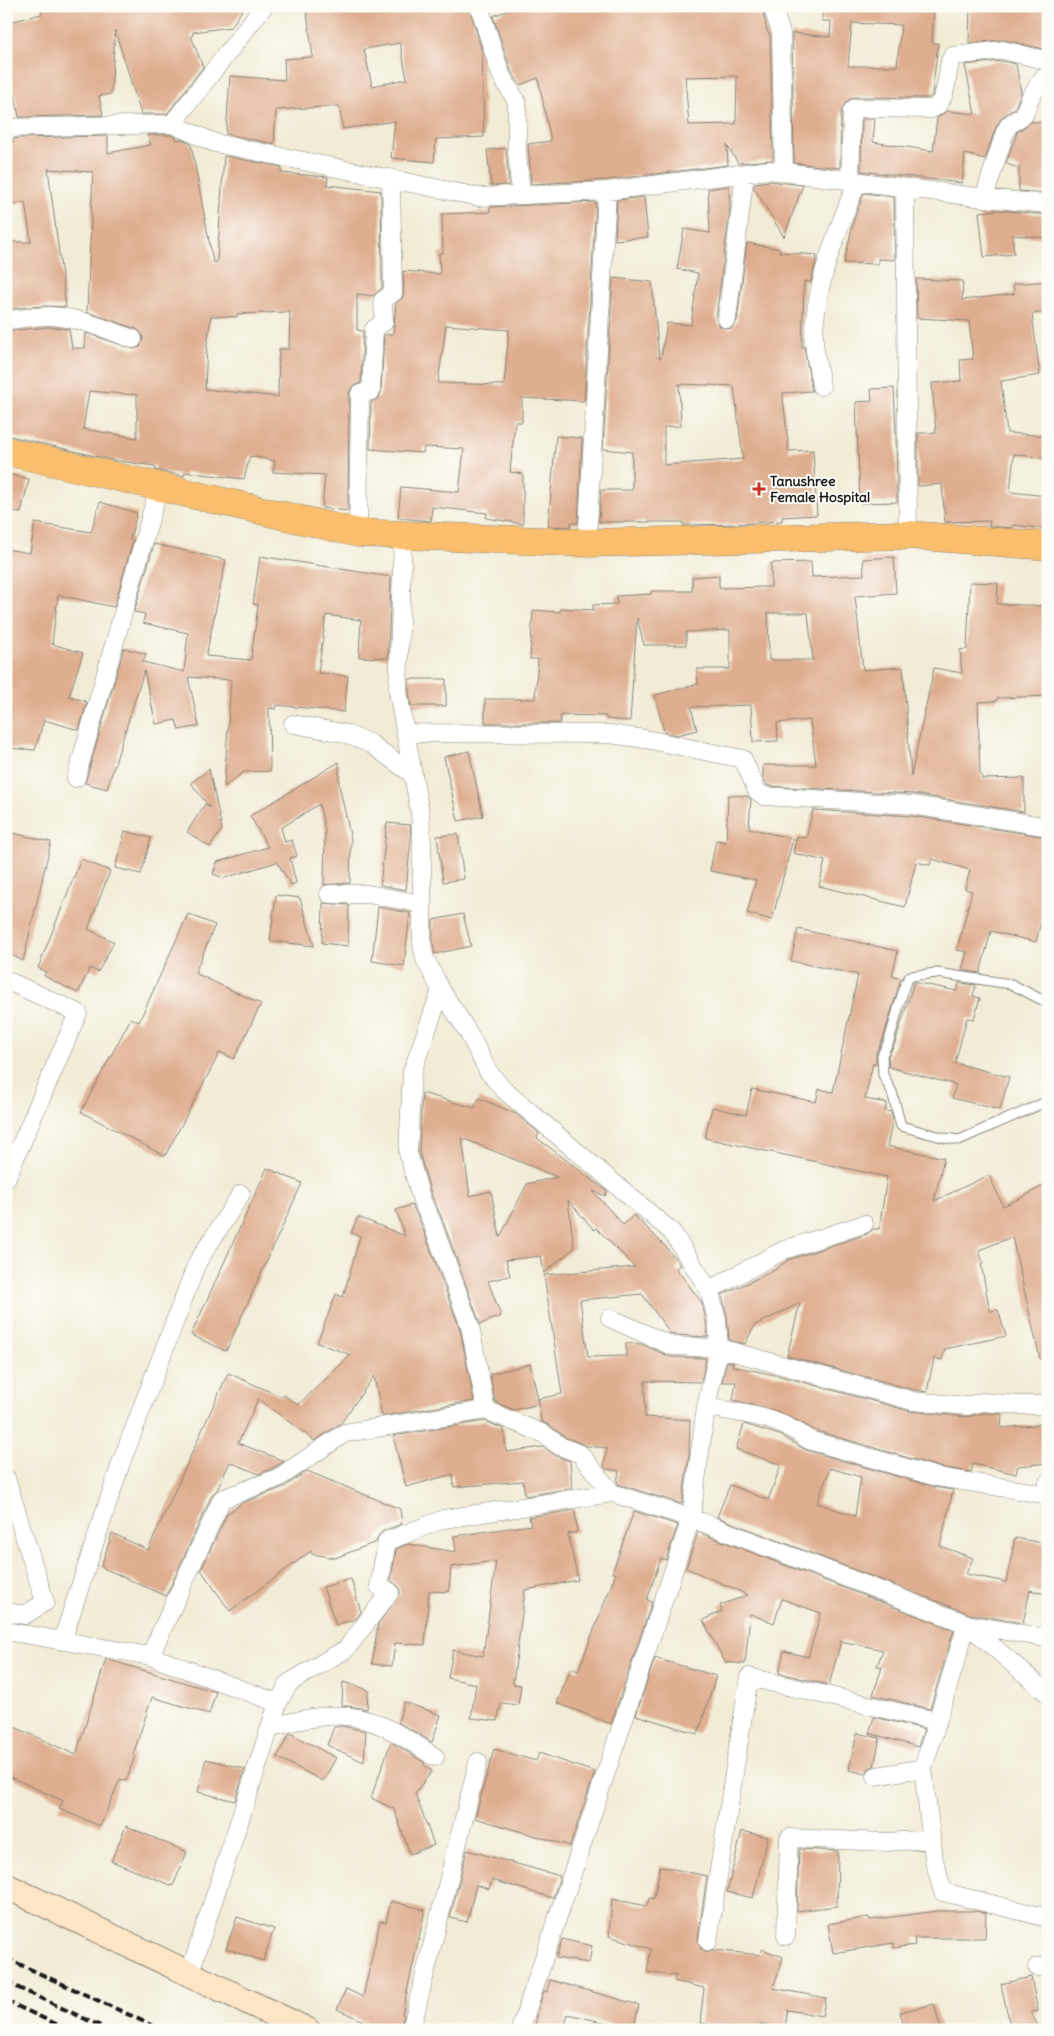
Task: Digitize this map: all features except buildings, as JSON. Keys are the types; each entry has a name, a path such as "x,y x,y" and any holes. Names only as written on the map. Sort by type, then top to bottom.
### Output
{"main road":[{"path":"6,451 358,533 587,543 908,535 1048,546"}],"street":[{"path":"172,124 264,6"},
{"path":"479,6 501,75 517,102 517,151 521,195"},
{"path":"772,6 781,33 784,171"},
{"path":"821,386 814,341 818,301 832,246 854,181 852,111 855,108 932,109 937,107 942,101 950,61 953,56 1003,50 1048,61"},
{"path":"984,198 1005,132 1009,126 1024,115 1030,98 1043,78 1048,76"},
{"path":"6,128 172,124 215,143 479,196 607,191 769,170 984,198 1048,204"},
{"path":"727,319 746,173"},
{"path":"358,533 360,394 371,392 374,329 384,322 383,300 393,293 391,178"},
{"path":"905,188 908,535"},
{"path":"587,543 607,191"},
{"path":"6,320 47,316 68,318 87,322 132,339"},
{"path":"76,778 158,487"},
{"path":"403,535 398,692 420,812 422,944 424,959 468,1032 488,1071 504,1090 672,1232 709,1290 717,1319 719,1348 706,1407 691,1518 520,2030"},
{"path":"293,724 343,733 371,744 412,774"},
{"path":"405,733 610,734 644,738 743,759 747,764 757,791 764,796 912,805 1043,826"},
{"path":"329,894 368,894 422,904"},
{"path":"6,980 78,1013 6,1179"},
{"path":"441,990 412,1072 408,1153 422,1201 431,1220 470,1326 486,1410"},
{"path":"62,1641 121,1463 197,1263 241,1194"},
{"path":"709,1290 784,1250 864,1224"},
{"path":"610,1318 672,1346 719,1348 913,1400 967,1406 982,1402 1020,1405 1040,1405 1048,1402"},
{"path":"706,1407 772,1420 795,1430 809,1440 937,1478 1043,1494 1048,1483"},
{"path":"150,1656 222,1499 278,1478 345,1433 486,1410 544,1434 560,1446 580,1454 612,1493"},
{"path":"6,1478 45,1602 25,1615 6,1612"},
{"path":"189,1975 278,1703 289,1683 346,1649 390,1592 379,1586 387,1541 444,1519 612,1493 691,1518 967,1624 1040,1637 1048,1634"},
{"path":"967,1624 1048,1694"},
{"path":"967,1624 923,1768 934,1860 943,1892 1048,1918"},
{"path":"6,1631 150,1656 278,1703"},
{"path":"708,1941 748,1677 936,1721"},
{"path":"270,1727 330,1715 359,1718 383,1725 435,1757"},
{"path":"411,2030 478,1762"},
{"path":"876,1776 923,1768"},
{"path":"786,1936 789,1838 887,1842 932,1839"},
{"path":"6,1886 307,2030"}],"lane":[{"path":"1048,1003 1011,984 937,973 910,976 889,1041 882,1055 883,1075 892,1092 901,1126 959,1140 1048,1101"}],"railway":[{"path":"6,1958 162,2030"},
{"path":"6,1982 109,2030"},
{"path":"6,2001 69,2030"}],"place":[{"name":"Tanushree Female Hospital","path":"759,489"}]}
